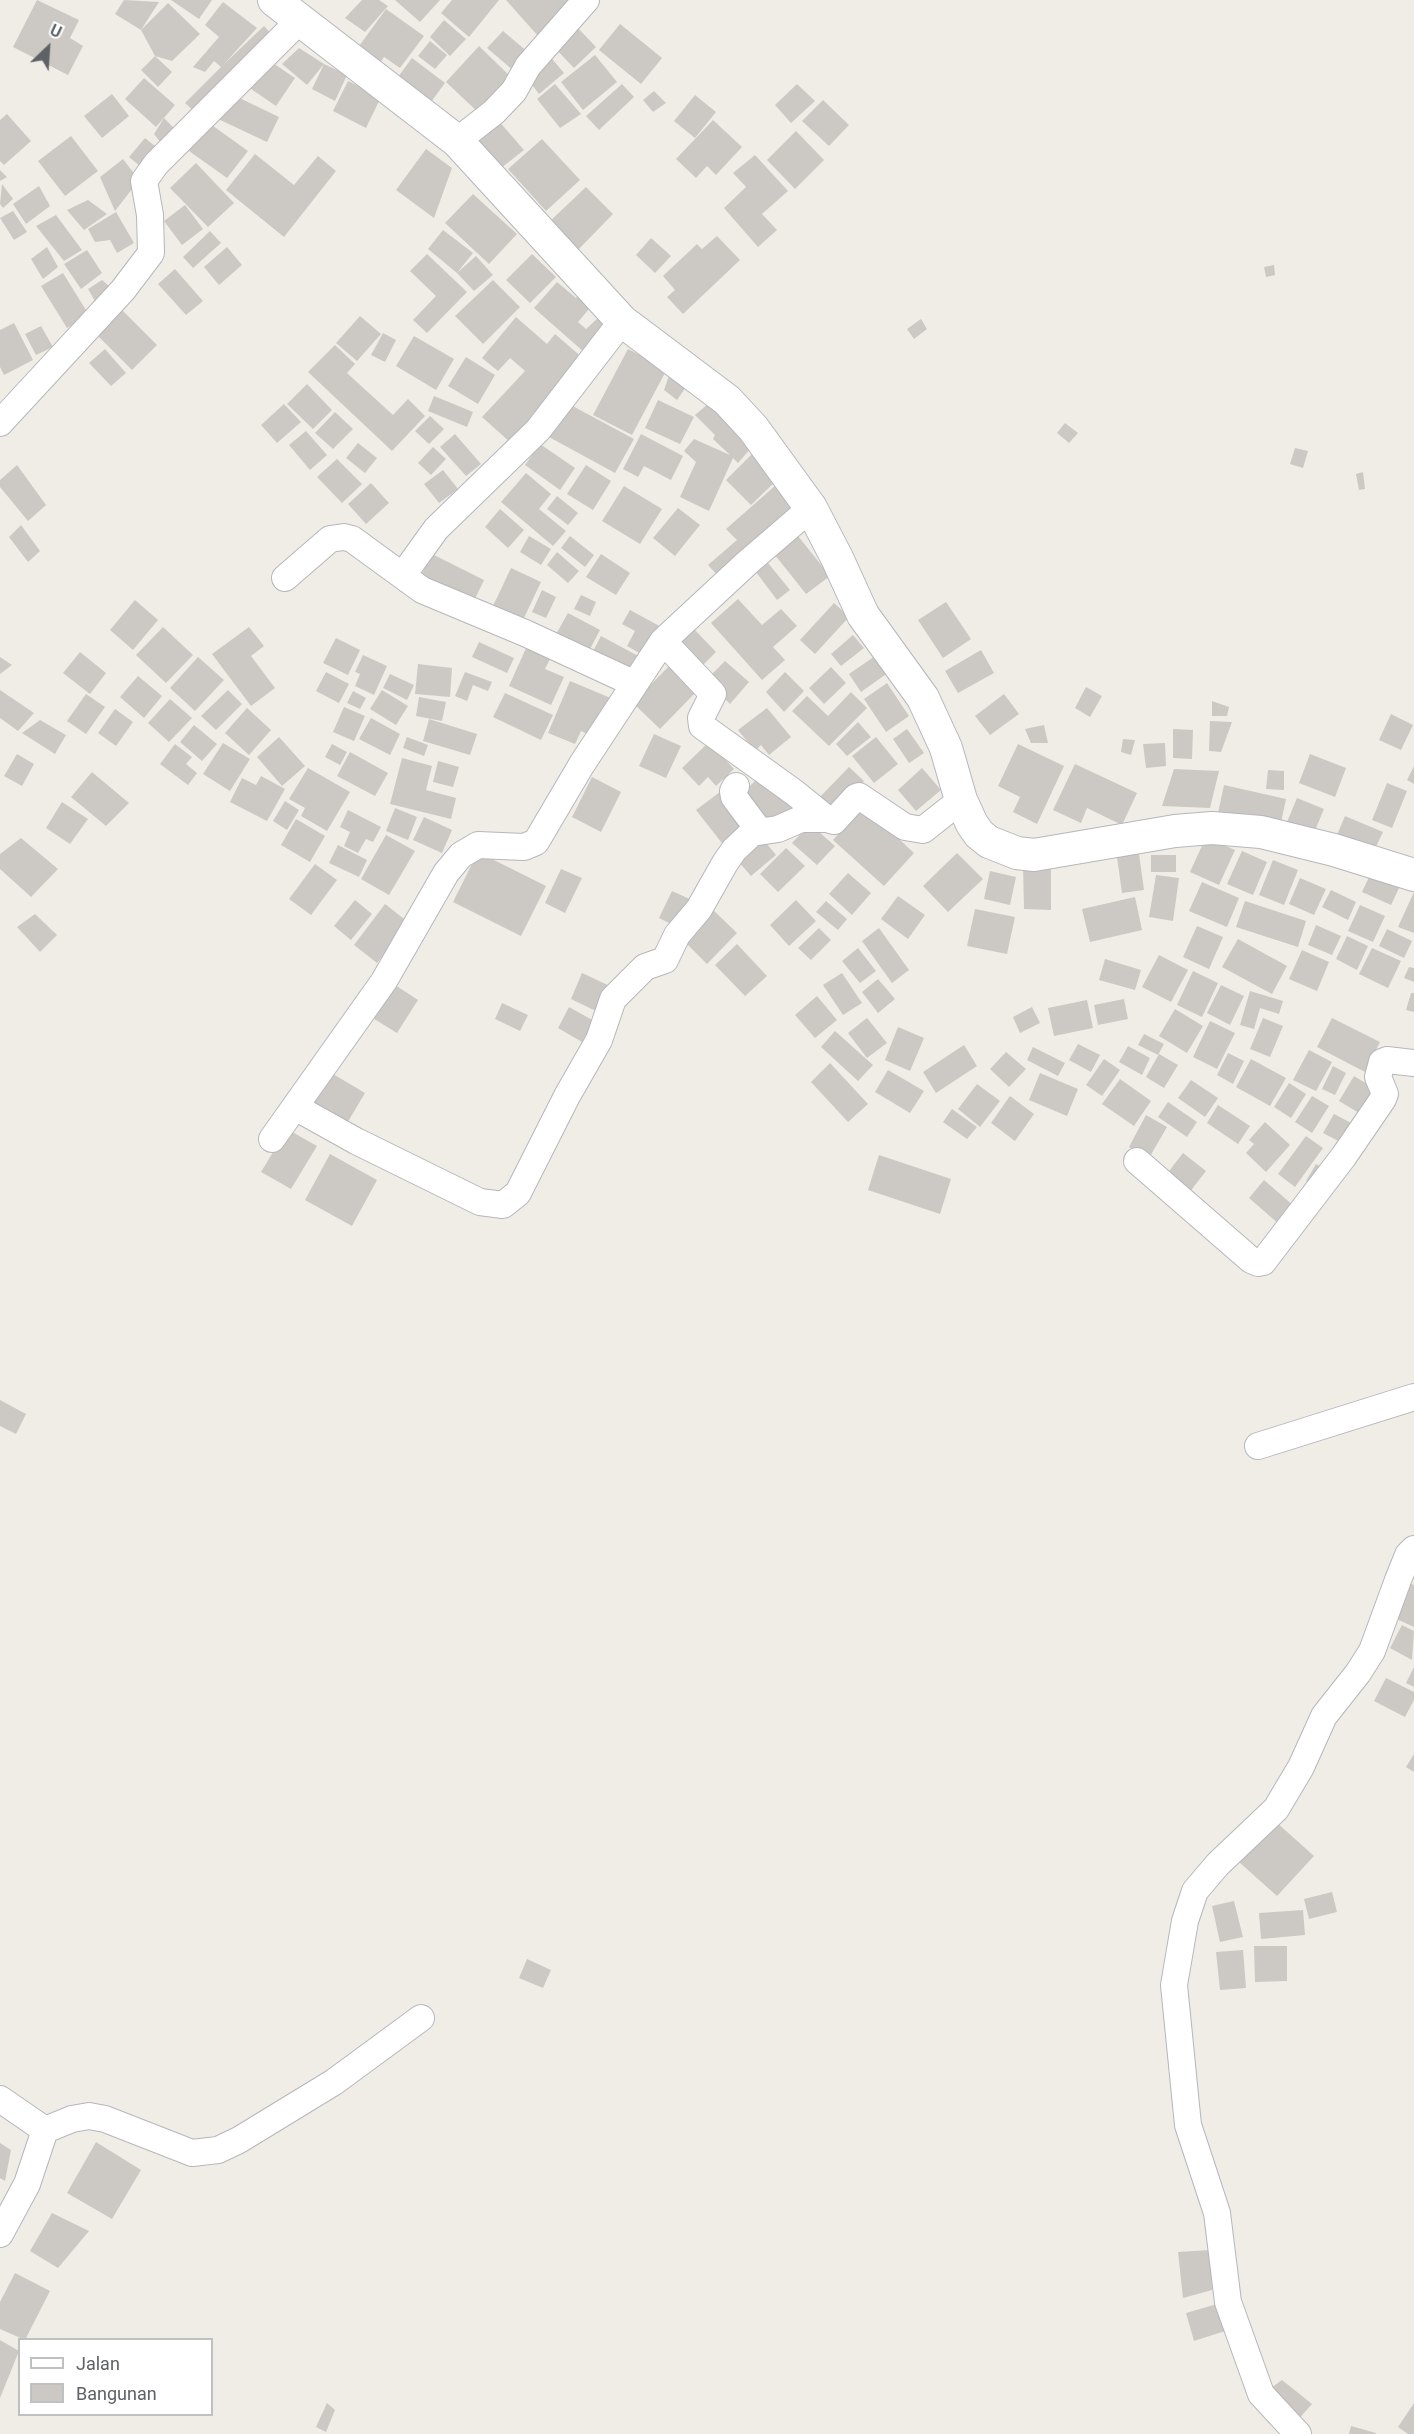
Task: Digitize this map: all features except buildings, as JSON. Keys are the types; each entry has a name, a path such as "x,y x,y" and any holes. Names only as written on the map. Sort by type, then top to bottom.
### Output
{"street":[{"path":"274,0 457,141 622,321 727,400 774,454 811,508 863,615 923,698 946,748 961,800 972,824 989,842 1017,854 1034,855 1175,831 1212,828 1261,832 1334,850 1414,875"},
{"path":"457,141 494,112 514,91 528,66 586,0"},
{"path":"0,423 123,290 151,253 150,215 144,181 156,164 301,19"},
{"path":"403,575 436,529 538,430 622,321"},
{"path":"272,1139 384,981 446,873 461,855 478,845 524,847 536,842 633,683 663,641 747,562 811,508"},
{"path":"285,578 330,539 337,537 352,539 422,590 525,633 633,683"},
{"path":"663,641 713,694 701,718 702,726 795,793 826,819"},
{"path":"296,1107 480,1202 503,1205 510,1201 518,1193 567,1096 599,1040 613,999 645,967 665,960 677,935 699,909 734,850 752,833 755,825 734,797 733,791 736,786"},
{"path":"752,833 778,829 801,819 834,821 856,796 905,827 922,830 961,800"},
{"path":"1137,1161 1251,1260 1258,1263 1263,1262 1344,1156 1383,1099 1385,1094 1378,1077 1382,1062 1387,1060 1414,1063"},
{"path":"1258,1446 1414,1397"},
{"path":"1298,2434 1261,2394 1228,2302 1217,2213 1188,2125 1174,1985 1185,1921 1195,1891 1218,1864 1276,1809 1301,1767 1324,1716 1372,1652 1401,1572 1408,1555 1414,1549"},
{"path":"0,2234 27,2184 45,2130 72,2119 89,2116 105,2119 192,2153 218,2150 239,2140 334,2082 421,2018"},
{"path":"0,2098 45,2130"}]}
